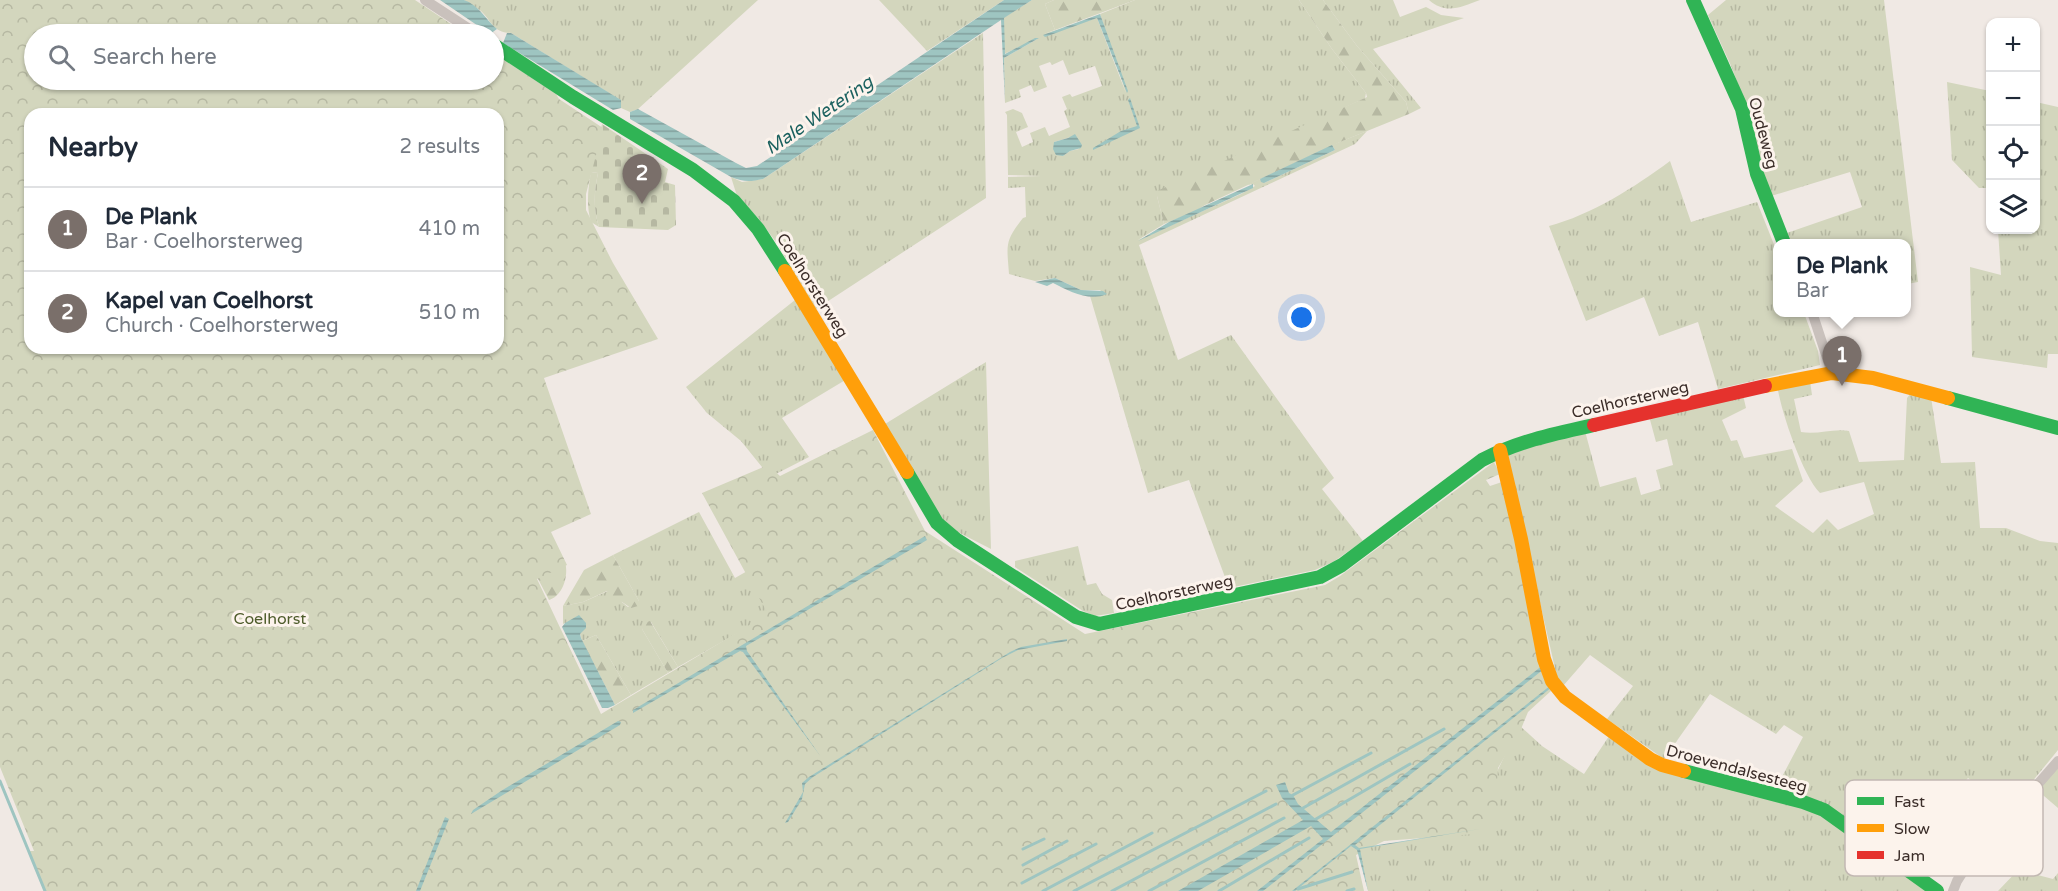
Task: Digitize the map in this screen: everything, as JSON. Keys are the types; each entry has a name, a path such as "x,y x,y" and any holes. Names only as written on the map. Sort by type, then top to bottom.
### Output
{"street":[{"path":"425,0 462,24"},
{"name":"Oudeweg","path":"1694,0 1742,109 1759,180 1782,239"},
{"name":"Coelhorsterweg","path":"504,52 573,97 693,170 734,201 758,229 778,260 937,523 957,540 1069,613 1099,624 1327,574 1474,465 1500,450 1539,437 1773,384 1832,373 1850,374 1885,380 2058,428"},
{"path":"1814,317 1832,373"},
{"name":"Droevendalsesteeg","path":"1500,450 1523,549 1544,659 1552,681 1560,692 1650,759 1662,765 1803,802 1824,810 1845,825"},
{"path":"2042,780 2058,761"},
{"name":"Droevendalsesteeg","path":"1916,876 1937,891"},
{"path":"1953,891 1961,876"}],"green space":[{"name":"Coelhorst","path":"0,0 415,0 451,24 24,24 24,90 504,90 504,60 603,128 586,194 586,210 613,263 658,339 544,378 591,514 551,532 567,565 537,579 601,714 768,614 702,493 768,465 780,476 873,430 925,531 1085,634 1325,585 1494,462 1500,474 1486,480 1490,486 1502,482 1552,690 1528,712 1521,729 1498,768 1497,784 1500,805 1483,837 1475,834 1384,841 1356,855 1364,891 44,891 28,851 34,851 0,767"},
{"path":"464,0 758,0 638,109 630,112 621,108 620,100 511,33 504,32 504,24 492,24 481,11"},
{"path":"879,0 1004,0 927,51"},
{"path":"1032,0 1054,0 1045,4 1055,30 1044,34 1097,18 1126,93 1100,14 1135,0 1299,0 1332,49 1366,93 1365,98 1157,196 1164,224 1138,240 1241,194 1255,186 1247,185 1260,179 1264,183 1335,150 1332,145 1367,131 1355,144 1139,245 1178,360 1231,335 1334,478 1322,489 1363,541 1333,562 1315,570 1229,588 1189,480 1148,493 1090,296 1094,297 1101,290 1081,290 1055,278 1035,281 1009,274 1008,244 1017,226 1026,217 1025,187 1008,188 1008,177 1041,176 1008,175 1007,115 1005,112 1013,109 1022,113 1028,127 1016,132 1022,147 1033,142 1030,133 1045,127 1049,136 1070,127 1062,97 1070,94 1072,97 1102,86 1095,66 1069,75 1063,60 1052,65 1050,62 1039,66 1047,87 1034,92 1031,85 1019,90 1021,97 1005,103 1004,58 1039,38 1004,54 1003,18","holes":["1071,137 1079,149 1063,156 1054,142"]},
{"path":"1054,0 1135,0 1055,30 1045,4"},
{"path":"1299,0 1323,0 1357,46 1406,102 1409,114 1340,142 1164,224 1157,191 1367,97"},
{"path":"1323,0 1393,0 1400,17 1426,7 1441,15 1464,18 1373,49 1421,108 1409,114 1406,102 1357,46"},
{"path":"1429,0 1480,0 1460,7 1448,8 1435,5"},
{"path":"1726,0 1884,0 1918,282 1911,283 1911,239 1786,239 1784,234 1862,207 1850,172 1768,197 1743,98 1708,15"},
{"path":"983,33 986,198 816,309 776,242 737,196 731,177 742,182 763,179"},
{"path":"1947,82 1986,90 1986,188 1979,188 1952,160"},
{"path":"2040,103 2058,107 2058,354 2048,354 2047,368 1972,357 1970,267 2001,275 1998,234 2040,234"},
{"path":"602,124 668,169 665,182 675,185 676,225 668,230 599,227 595,200 598,173 591,172"},
{"path":"1670,161 1691,222 1757,202 1773,242 1773,317 1805,317 1818,351 1820,365 1718,389 1698,322 1659,336 1644,297 1586,321 1549,226 1581,215 1642,181"},
{"path":"591,172 598,173 595,200 599,227 591,222 588,209"},
{"path":"795,300 847,379 782,418 809,457 770,477 741,441 707,413 686,387"},
{"path":"986,362 991,549 950,528 935,512 885,424"},
{"path":"1810,381 1812,395 1794,399 1801,432 1849,431 1859,462 1904,460 1907,398 1911,393 1931,397 1941,463 1975,462 1980,528 2006,528 2040,541 2058,543 2058,750 2034,780 1971,780 1968,778 1966,780 1845,780 1845,821 1775,790 1803,737 1784,725 1776,734 1710,694 1664,759 1607,719 1633,686 1590,655 1563,686 1557,677 1507,458 1511,452 1585,431 1600,487 1636,477 1641,495 1661,489 1656,470 1673,465 1667,439 1656,442 1649,416 1743,395 1746,408 1722,420 1731,441 1737,440 1744,458 1792,449 1803,481 1775,506 1813,533 1827,519 1838,530 1874,514 1864,482 1820,493 1813,485 1800,459 1778,390"},
{"path":"699,512 735,578 749,570 773,613 678,667 651,622 642,629 668,673 631,695 596,635 582,641 580,634 586,626 563,624 563,606 583,602 608,591 628,607 639,601 613,555"},
{"path":"1078,546 1087,585 1096,583 1102,594 1112,600 1114,613 1095,616 1083,611 1015,567 1015,561"},
{"path":"613,555 639,601 638,606 631,608 622,602 614,601 607,591 583,602 563,606 584,570"},
{"path":"565,562 564,584 558,594 549,600 537,577"},
{"path":"650,621 678,667 668,673 642,629 644,623"},
{"path":"596,635 631,695 615,705 582,641"},
{"path":"1519,725 1542,746 1584,774 1611,733 1643,758 1809,807 1845,832 1845,876 1908,876 1930,891 1368,891 1359,849 1484,828 1496,774"},
{"path":"2058,765 2058,808 2043,795 2043,783"},
{"path":"2058,873 2058,891 1998,891 2012,876 2041,876 2053,879"}],"water":[{"path":"440,0 469,2 492,24 475,24"},
{"path":"1004,0 1032,0 1004,18 1005,54 1039,38 1004,58 1005,102 1001,20 763,179 747,181 731,177 630,119 630,112 638,109 746,168 757,166"},
{"path":"1100,14 1127,93 1097,18 1045,37 1043,35"},
{"path":"507,33 511,33 621,100 621,108 613,110 504,44"},
{"path":"1130,98 1140,128 1093,150 1121,131 1137,126 1128,100"},
{"path":"1075,134 1082,145 1081,148 1063,156 1056,155 1053,149 1054,142"},
{"path":"1332,145 1335,150 1264,183 1261,182 1260,179"},
{"path":"1253,184 1253,188 1138,241 1169,222"},
{"path":"1055,278 1081,290 1103,291 1107,294 1086,296 1053,283 1047,286 1035,282"},
{"path":"925,536 927,540 746,646 747,651 821,757 740,651 633,713 633,710"},
{"path":"579,615 586,623 586,628 580,634 581,638 615,705 608,708 602,708 562,627"},
{"path":"1067,639 1067,641 1018,650 1002,658 813,777 805,784 802,799 788,822 785,823 803,792 802,783 809,777 1010,652 1021,647"},
{"path":"1543,665 1544,669 1263,891 1257,891 1323,839 1311,826 1198,891 1178,891 1303,820 1282,798 1276,785 1285,782 1289,793 1293,795 1298,804 1331,832"},
{"path":"1551,685 1552,687 1355,845 1359,848 1480,829 1360,849 1368,891 1357,850 1351,846 1295,891 1292,891"},
{"path":"618,721 621,722 620,725 471,814 473,810 501,791"},
{"path":"445,817 449,819 420,891 416,891"}],"waterway":[{"path":"1303,808 1444,729"},
{"path":"1293,795 1371,753"},
{"path":"1316,819 1410,764"},
{"path":"0,781 45,891"},
{"path":"1074,891 1266,791"},
{"path":"1112,891 1276,804"},
{"path":"1149,891 1284,818"},
{"path":"1043,891 1152,833"},
{"path":"1219,891 1309,838"},
{"path":"1023,849 1044,839"},
{"path":"1023,865 1067,841"},
{"path":"1022,883 1096,844"},
{"path":"1298,889 1352,872"},
{"path":"1347,891 1354,889"}],"traffic: fast":[{"path":"1693,0 1742,109 1757,174 1782,239"},
{"path":"504,52 573,97 693,170 734,201 758,229 785,271"},
{"path":"1948,398 2058,428"},
{"path":"907,472 937,523 957,540 1076,617 1099,624 1320,577 1342,565 1482,460 1523,443 1594,425"},
{"path":"1684,771 1803,802 1824,810 1845,825"},
{"path":"1916,876 1937,891"}],"traffic: slow":[{"path":"785,271 907,472"},
{"path":"1765,386 1832,373 1873,378 1948,398"},
{"path":"1500,450 1521,539 1544,659 1552,681 1565,697 1650,759 1684,771"}],"traffic: jam":[{"path":"1594,425 1765,386"}],"place":[{"name":"Kapel van Coelhorst","path":"642,204"},
{"name":"De Plank","path":"1842,386"}],"water label":[{"name":"Male Wetering","path":"819,115"}]}
